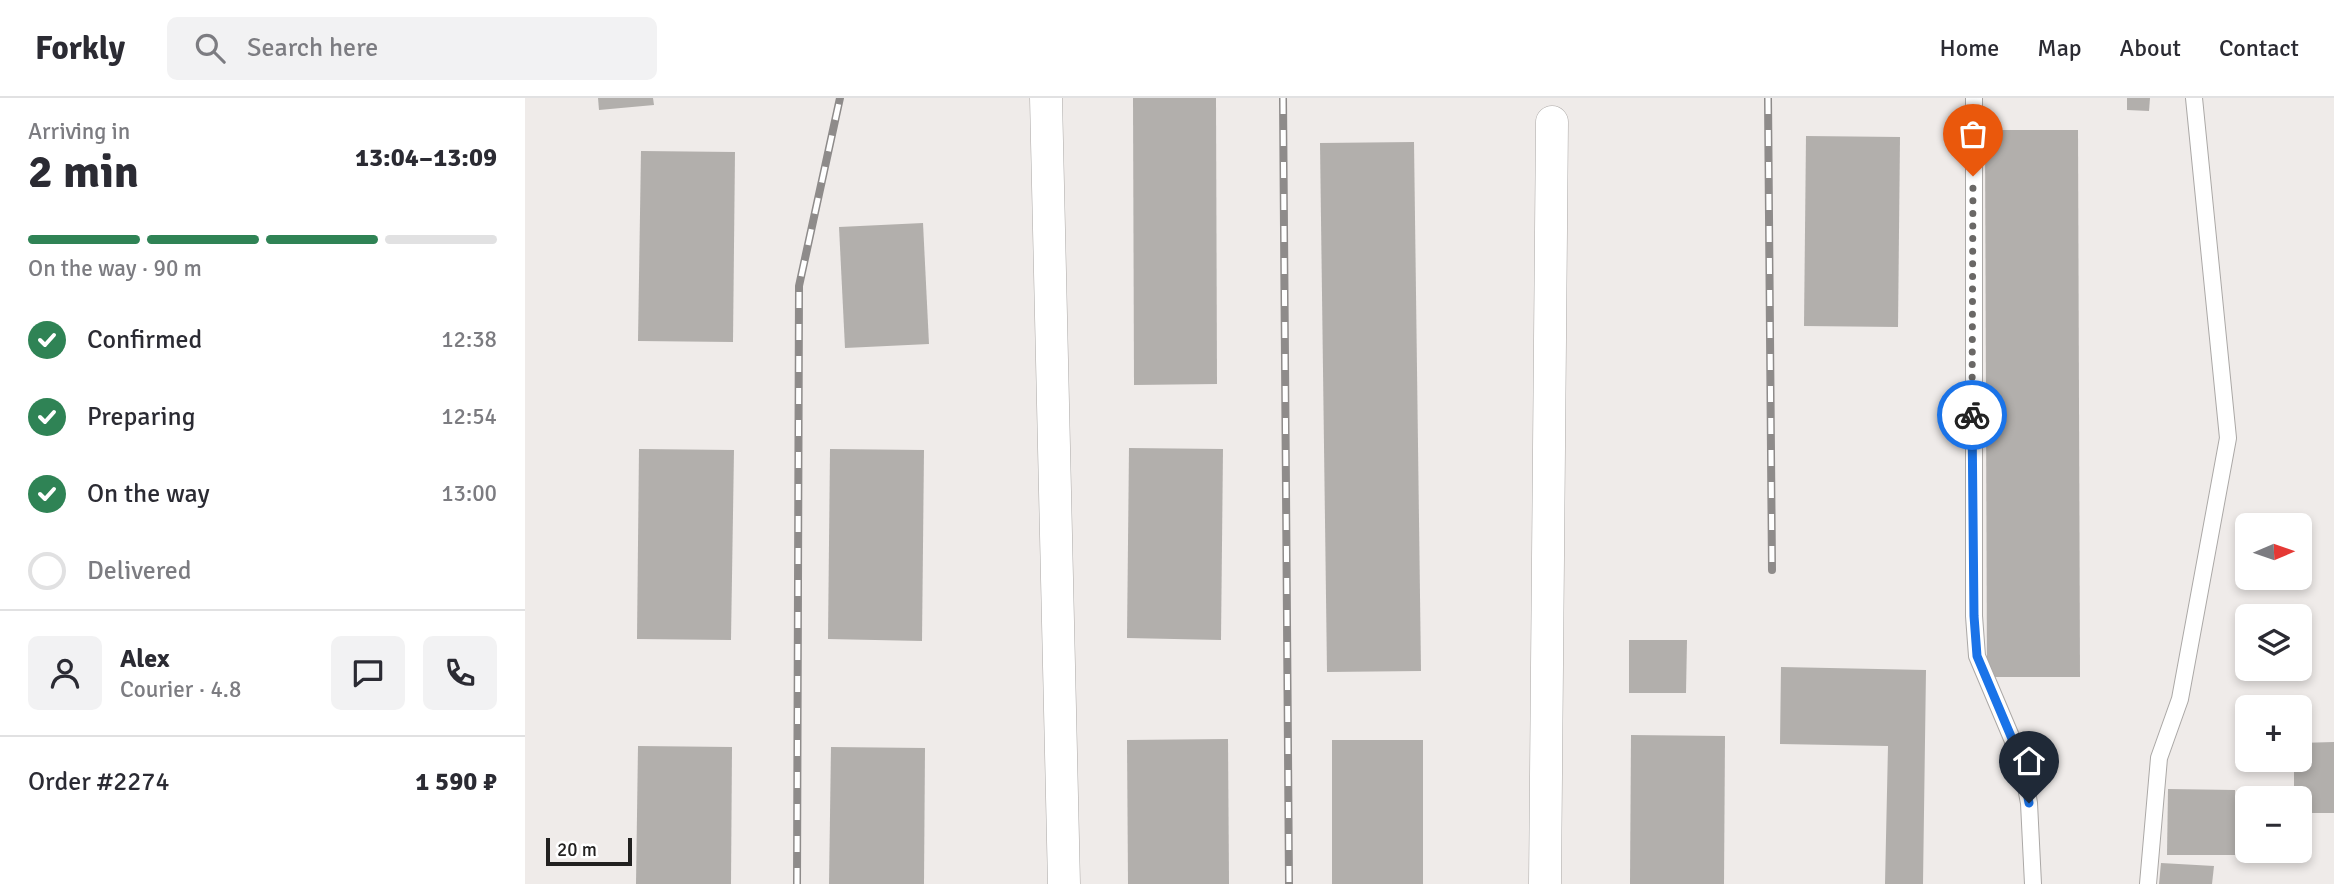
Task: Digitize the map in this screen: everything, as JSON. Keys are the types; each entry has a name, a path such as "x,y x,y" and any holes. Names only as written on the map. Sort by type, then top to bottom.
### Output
{"street":[{"path":"1046,98 1063,884"},
{"path":"1545,884 1552,122"}],"lane":[{"path":"1974,98 1974,616 1977,656 2021,760 2029,803 2032,884"},
{"path":"2148,884 2159,758 2180,699 2228,438 2195,98"}],"building":[{"path":"598,98 653,98 654,105 599,110"},
{"path":"1133,98 1216,98 1217,384 1134,385"},
{"path":"2127,98 2150,98 2149,111 2127,110"},
{"path":"1985,130 2078,130 2080,677 1987,677"},
{"path":"1806,136 1900,137 1898,327 1804,326"},
{"path":"1414,142 1421,671 1327,672 1320,143"},
{"path":"641,151 735,152 733,342 638,341"},
{"path":"923,223 929,344 845,348 839,227"},
{"path":"1129,448 1223,449 1221,640 1127,638"},
{"path":"639,449 734,450 731,640 637,639"},
{"path":"830,449 924,450 922,641 828,639"},
{"path":"1629,640 1687,640 1686,693 1629,693"},
{"path":"1781,667 1926,670 1923,884 1885,884 1888,746 1780,744"},
{"path":"1631,735 1725,736 1724,884 1630,884"},
{"path":"1228,739 1229,884 1128,884 1127,740"},
{"path":"1332,740 1423,740 1423,884 1332,884"},
{"path":"2334,742 2334,813 2312,813 2312,786 2294,786 2294,772 2312,772 2312,743"},
{"path":"638,746 732,747 731,884 636,884"},
{"path":"831,747 925,748 924,884 829,884"},
{"path":"2168,789 2235,790 2235,855 2167,855"},
{"path":"2161,863 2214,866 2212,884 2159,884"}],"railway":[{"path":"797,884 799,286 840,98"},
{"path":"1283,98 1289,884"},
{"path":"1768,98 1772,570"}],"way so far":[{"path":"1972,415 1973,176"}],"route":[{"path":"1972,415 1974,616 1977,656 2021,760 2029,803"}]}
